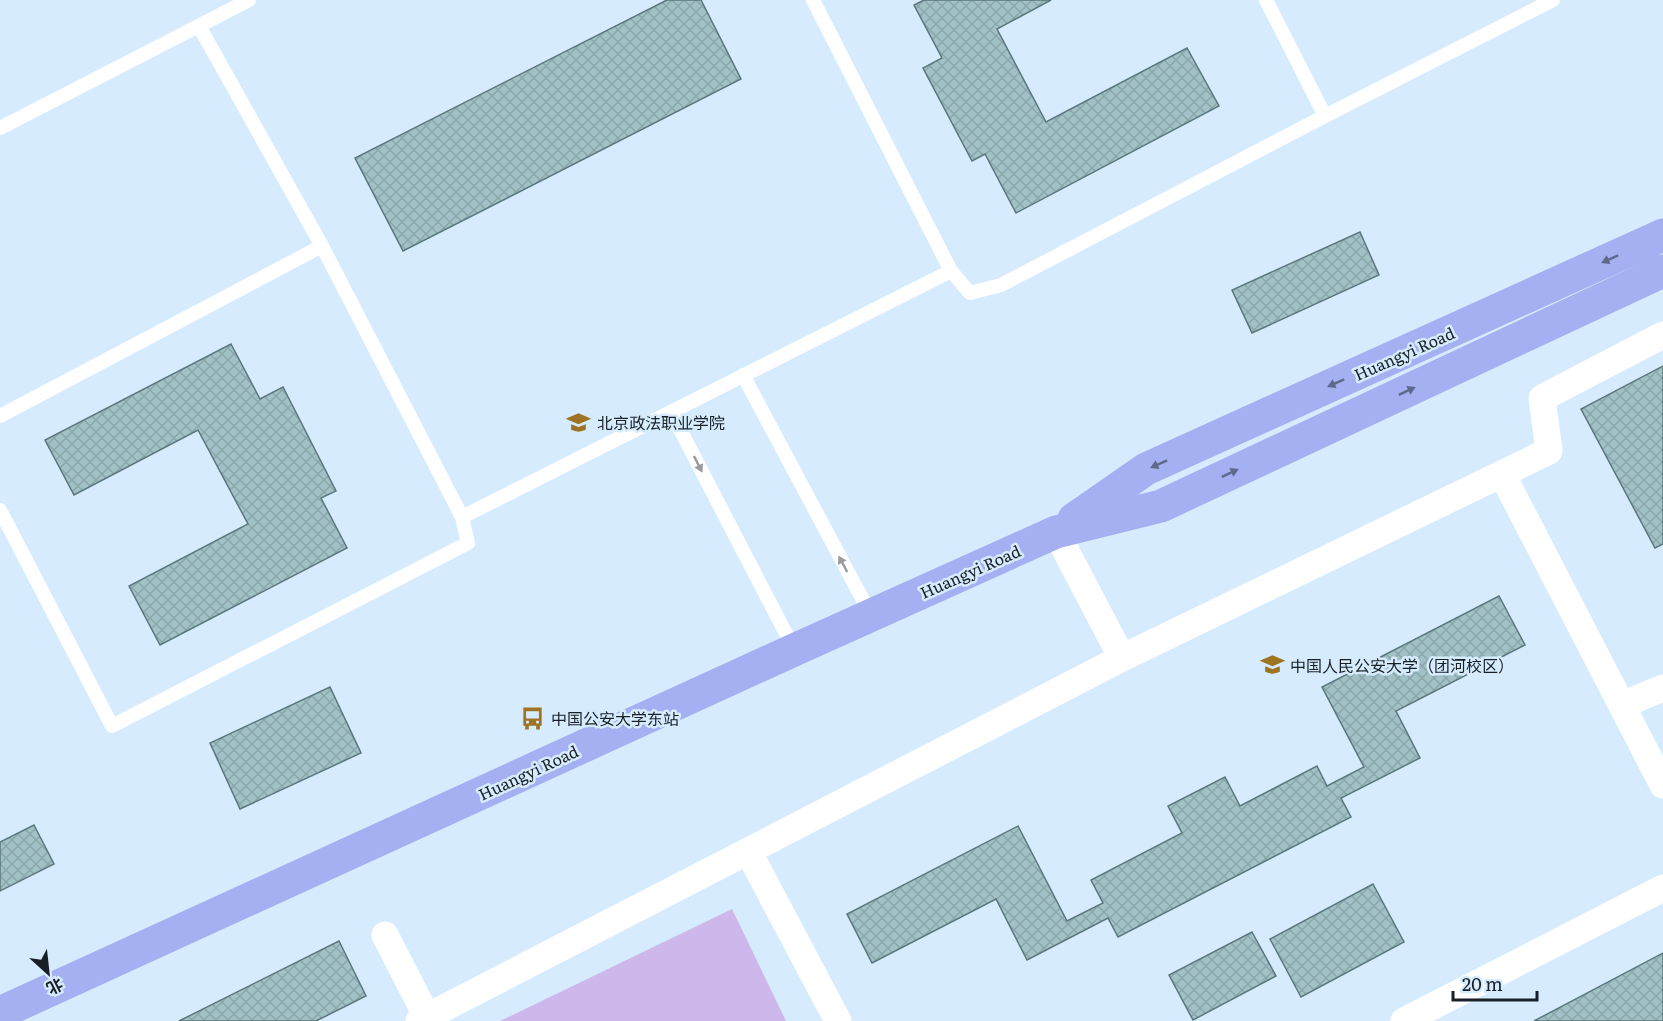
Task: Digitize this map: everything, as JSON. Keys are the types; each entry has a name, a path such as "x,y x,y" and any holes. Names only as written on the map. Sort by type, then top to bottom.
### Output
{"main road":[{"name":"Huangyi Road","path":"1056,532 1146,469 1663,235"},
{"name":"Huangyi Road","path":"0,1013 1056,532 1161,506 1663,271"}],"street":[{"path":"385,934 425,1020 1122,658 1550,451 1542,398 1663,335"},
{"path":"1502,474 1663,785"},
{"path":"1056,532 1122,658"},
{"path":"1622,705 1663,688"},
{"path":"748,851 838,1021"},
{"path":"1404,1021 1431,1015 1663,888"}],"lane":[{"path":"0,128 249,0"},
{"path":"813,0 951,271 970,293 1001,285 1553,0"},
{"path":"1266,0 1325,116"},
{"path":"0,510 112,726 468,543 462,517 322,246 199,26"},
{"path":"0,416 322,246"},
{"path":"462,517 951,271"},
{"path":"743,375 871,615"},
{"path":"671,412 795,650"}],"shaded area":[{"path":"732,909 786,1021 500,1021"}],"building":[{"path":"667,0 701,0 741,79 403,251 355,158"},
{"path":"924,0 1051,0 997,29 1046,122 1187,48 1219,106 1016,213 985,154 972,161 923,68 942,58 914,5"},
{"path":"1360,232 1379,275 1252,333 1232,290"},
{"path":"231,344 260,399 283,387 336,491 321,498 347,548 160,645 129,586 248,524 198,430 74,495 45,440"},
{"path":"1663,366 1663,544 1655,548 1581,409"},
{"path":"1499,596 1525,645 1396,711 1420,758 1341,798 1351,817 1118,937 1108,918 1027,960 996,899 872,963 847,914 1018,826 1067,921 1103,903 1091,880 1182,833 1168,806 1225,777 1240,806 1317,766 1327,786 1364,767 1322,687"},
{"path":"330,687 361,753 240,809 210,743"},
{"path":"34,825 54,864 0,891 0,842"},
{"path":"1373,884 1404,942 1301,997 1270,939"},
{"path":"1252,932 1276,976 1193,1020 1169,975"},
{"path":"339,941 366,996 316,1021 179,1021"},
{"path":"1663,953 1663,1021 1534,1021"}],"place":[{"name":"北京政法职业学院","path":"579,422"},
{"name":"中国人民公安大学（团河校区）","path":"1272,665"},
{"name":"中国公安大学东站","path":"533,718"}]}
